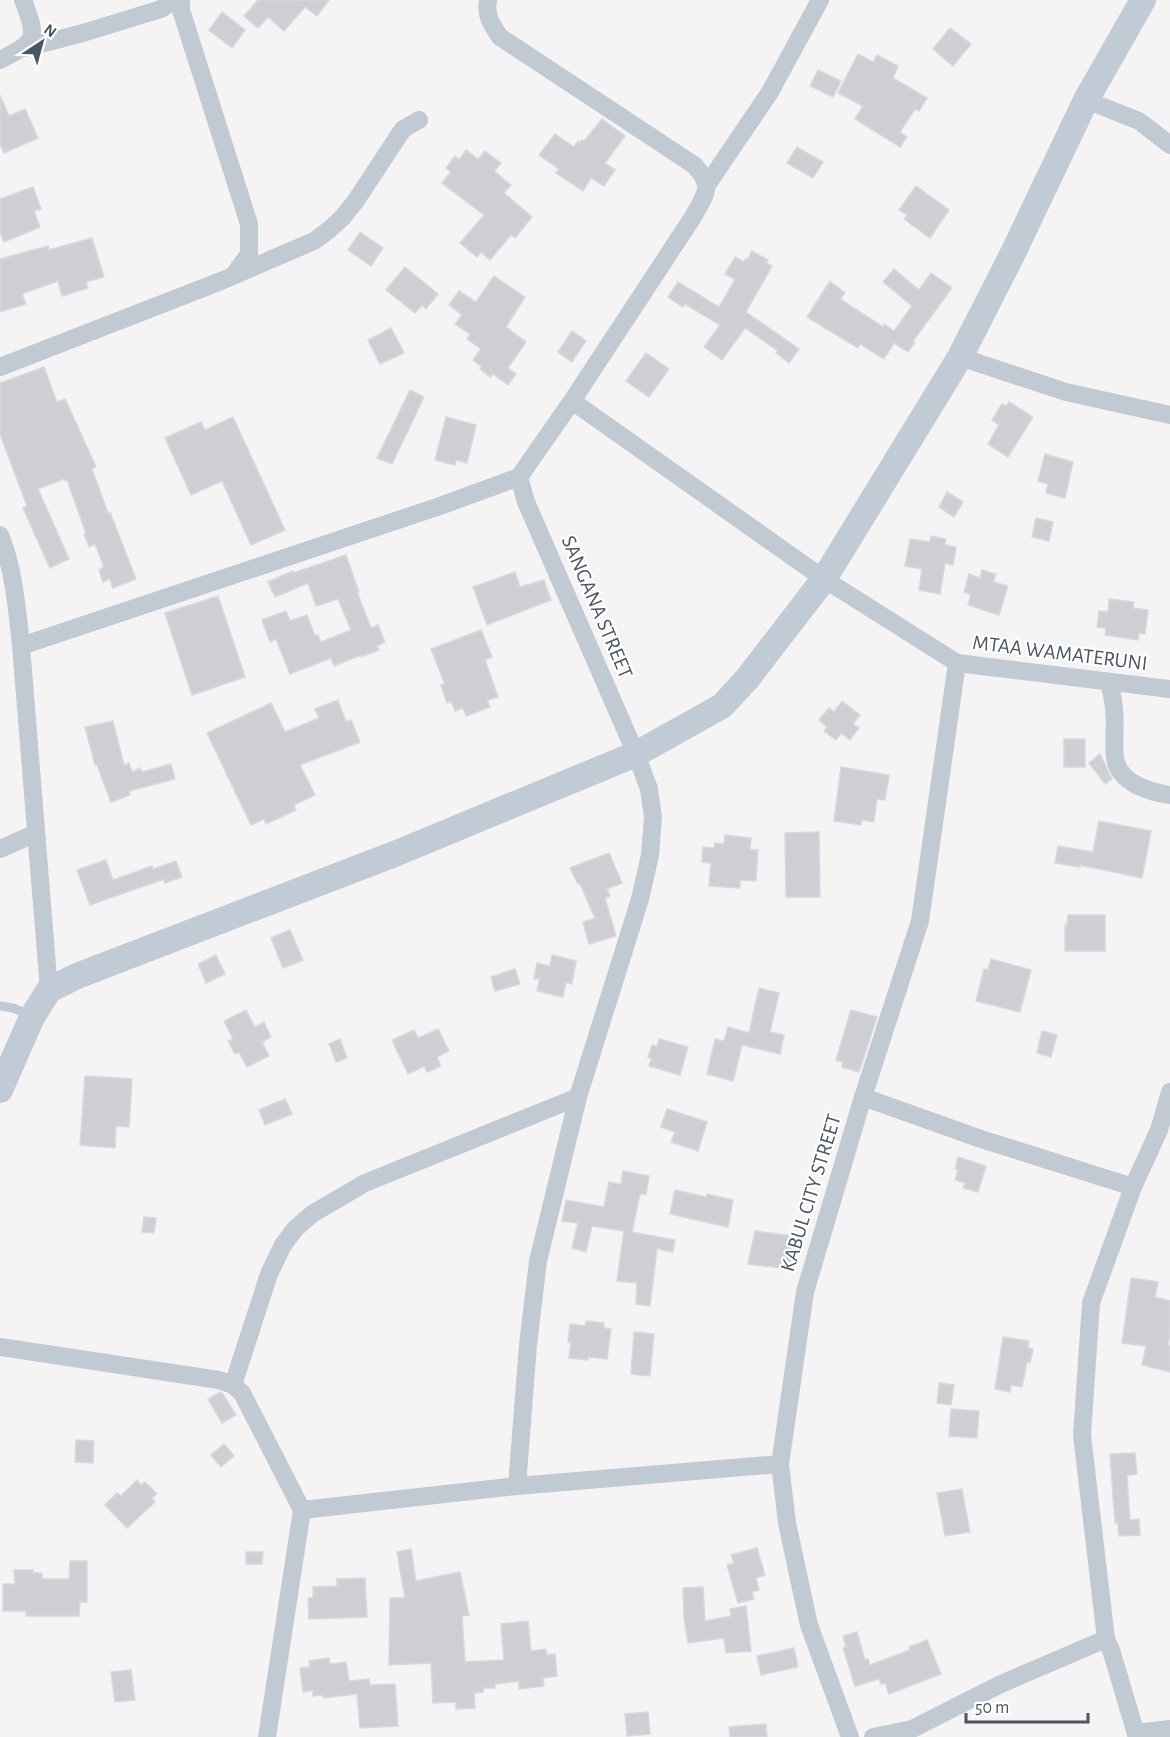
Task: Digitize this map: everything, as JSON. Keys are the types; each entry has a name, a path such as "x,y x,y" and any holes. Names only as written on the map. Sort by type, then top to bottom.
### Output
{"street":[{"path":"23,0 33,32 25,48"},
{"path":"0,60 25,48 161,9 174,0"},
{"path":"181,0 181,10 249,224 249,254 233,276"},
{"path":"488,0 489,20 500,37 694,165 702,173 707,185"},
{"path":"21,646 428,510 519,477 693,218 706,193 707,185 770,92 820,0"},
{"path":"0,1090 32,1017 49,990 77,976 397,854 636,754 722,706 747,679 824,579 960,357 1086,100 1143,0"},
{"path":"1086,100 1139,121 1170,145"},
{"path":"0,367 233,276 314,241 342,218 356,202 403,129 419,120"},
{"path":"960,357 1066,392 1170,415"},
{"name":"MTAA WAMATERUNI","path":"572,401 824,579 957,663 1170,689"},
{"name":"SANGANA STREET","path":"517,1486 528,1345 538,1261 578,1097 640,899 650,855 653,817 649,789 636,754 526,502 519,477"},
{"path":"0,535 5,548 16,602 21,646 49,990"},
{"name":"KABUL CITY STREET","path":"850,1737 809,1625 787,1523 780,1464 805,1292 863,1097 920,921 957,663"},
{"path":"1109,682 1114,710 1115,760 1120,772 1132,783 1153,792 1170,795"},
{"path":"0,849 36,833"},
{"path":"1170,1092 1159,1130 1133,1187 1091,1303 1082,1435 1106,1639 1112,1650 1136,1735 1170,1729"},
{"path":"233,1385 269,1274 289,1237 312,1214 365,1183 578,1097"},
{"path":"863,1097 981,1139 1133,1187"},
{"path":"0,1347 219,1380 233,1385 242,1393 302,1510 267,1737"},
{"path":"302,1510 517,1486 780,1464"},
{"path":"873,1737 912,1729 1001,1684 1106,1639"}],"lane":[{"path":"0,1006 13,1008 32,1017"}],"building":[{"path":"258,0 329,0 317,16 305,7 284,31 268,17 258,28 244,16"},
{"path":"222,12 245,30 232,48 209,30"},
{"path":"950,28 971,44 953,66 933,49"},
{"path":"858,54 873,62 877,55 898,66 893,78 927,98 919,111 915,109 900,132 907,137 900,147 855,119 863,106 838,93"},
{"path":"818,70 841,81 833,97 810,86"},
{"path":"0,95 9,116 25,109 38,138 4,153 0,144"},
{"path":"602,119 625,136 605,163 615,170 604,186 591,178 583,191 556,173 559,169 539,155 555,134 574,147 578,141 580,143 584,141"},
{"path":"797,147 823,162 813,178 787,163"},
{"path":"466,150 478,159 485,151 501,163 494,171 511,185 504,193 532,217 515,238 511,235 490,260 481,252 477,257 460,243 484,215 442,183 451,172 446,168 455,156 459,160"},
{"path":"916,186 949,210 930,238 904,219 907,215 899,210"},
{"path":"33,187 41,209 34,211 40,227 4,242 0,233 0,199"},
{"path":"360,232 383,248 371,266 348,250"},
{"path":"92,238 104,277 86,282 88,288 62,296 58,281 22,294 26,304 0,312 0,259 48,246 49,250"},
{"path":"752,251 768,260 766,263 772,266 746,312 799,349 789,363 776,353 778,351 745,328 722,360 704,347 720,325 685,304 683,307 668,297 678,282 719,307 735,279 725,274 735,257 744,262"},
{"path":"405,267 438,294 426,309 422,305 415,313 386,290"},
{"path":"894,269 919,290 931,273 952,288 913,341 915,342 908,352 894,343 884,359 860,344 858,348 807,317 830,281 845,293 840,299 883,327 884,324 894,331 912,306 883,282"},
{"path":"494,276 525,297 506,327 526,342 508,368 516,374 508,385 493,374 490,377 473,360 481,349 467,339 470,334 455,324 462,315 449,305 459,291 476,302"},
{"path":"391,328 404,353 380,364 368,340"},
{"path":"572,331 586,341 572,362 558,352"},
{"path":"646,353 669,369 649,397 626,381"},
{"path":"44,367 57,402 65,399 96,467 92,469 136,579 113,588 110,579 103,582 99,570 104,567 95,544 89,547 67,480 64,479 38,489 69,559 50,568 23,508 27,506 0,434 0,383"},
{"path":"410,390 424,397 392,464 377,458"},
{"path":"1009,402 1033,417 1008,457 988,444 999,425 992,420 1002,404 1006,406"},
{"path":"233,417 285,530 251,545 222,481 191,495 165,438 201,422 205,430"},
{"path":"446,417 476,425 467,463 456,460 455,465 435,460"},
{"path":"1045,454 1073,462 1065,498 1046,493 1048,484 1038,481"},
{"path":"947,492 963,502 954,517 939,507"},
{"path":"1036,518 1053,522 1049,541 1032,537"},
{"path":"931,536 946,539 945,545 956,547 953,565 945,563 940,594 919,590 922,569 905,566 910,539 930,542"},
{"path":"346,555 371,628 378,625 385,642 377,646 379,650 361,657 361,655 334,666 331,658 290,674 276,639 270,642 262,620 286,611 290,621 307,615 315,636 318,635 321,642 351,630 338,599 316,606 308,583 275,597 268,582 293,571 293,573"},
{"path":"982,570 996,574 993,582 1008,586 999,615 968,605 971,594 964,592 969,574 980,578"},
{"path":"515,572 520,587 544,580 551,600 487,625 473,587"},
{"path":"218,596 245,677 192,695 165,613"},
{"path":"1109,599 1134,602 1133,608 1148,610 1145,634 1139,633 1138,640 1105,635 1106,628 1097,627 1099,611 1108,612"},
{"path":"481,630 492,657 485,660 498,697 487,700 490,707 466,716 463,708 455,711 451,701 447,703 441,685 445,684 431,649"},
{"path":"338,700 346,722 351,720 360,742 300,765 315,795 294,805 296,810 266,824 264,819 251,825 207,733 271,703 285,732 319,718 315,709"},
{"path":"842,701 860,715 853,724 859,728 850,740 841,733 836,740 824,731 827,727 819,720 829,708 834,712"},
{"path":"113,721 124,765 129,763 132,772 140,768 142,772 171,764 175,779 129,791 130,795 111,802 97,765 95,765 85,727"},
{"path":"1064,739 1085,739 1085,767 1064,767"},
{"path":"1100,754 1112,779 1105,784 1089,763"},
{"path":"841,767 889,775 885,800 877,799 874,822 862,820 861,825 834,821"},
{"path":"1099,821 1151,831 1142,878 1080,865 1080,867 1055,863 1058,846 1093,852"},
{"path":"819,832 820,897 786,897 785,833"},
{"path":"725,835 751,838 750,850 758,850 756,881 740,880 740,888 709,886 711,863 702,862 703,847 714,848 715,843 724,844"},
{"path":"609,853 622,883 607,889 610,896 605,898 616,936 589,944 583,922 595,918 570,868"},
{"path":"106,860 113,880 152,866 153,869 176,861 182,877 165,883 164,879 90,905 77,870"},
{"path":"1068,915 1105,915 1105,951 1065,951 1065,925 1067,925"},
{"path":"290,930 303,960 283,968 271,938"},
{"path":"216,955 225,974 206,983 198,964"},
{"path":"552,955 576,961 572,984 566,982 563,997 537,991 540,978 534,979 537,963 550,966"},
{"path":"991,959 1031,970 1020,1012 976,1001 984,969 988,970"},
{"path":"515,969 520,984 495,991 491,977"},
{"path":"759,988 779,993 770,1032 784,1035 780,1054 742,1045 733,1081 707,1074 715,1039 724,1041 728,1027 749,1033"},
{"path":"246,1010 255,1027 264,1022 271,1037 262,1042 269,1056 247,1067 239,1052 235,1054 228,1041 233,1039 224,1021"},
{"path":"851,1010 877,1017 859,1072 842,1067 843,1062 836,1060"},
{"path":"438,1029 449,1051 437,1057 441,1066 427,1072 424,1066 408,1074 392,1040 414,1030 418,1038"},
{"path":"1042,1031 1057,1035 1051,1057 1037,1053"},
{"path":"340,1039 347,1058 336,1062 329,1044"},
{"path":"659,1039 688,1047 680,1075 649,1066 652,1058 648,1058 652,1045 657,1047"},
{"path":"85,1076 132,1079 129,1127 116,1126 115,1148 80,1145"},
{"path":"285,1099 292,1114 265,1125 259,1110"},
{"path":"667,1109 707,1122 698,1151 671,1142 675,1132 661,1127"},
{"path":"958,1157 986,1166 978,1192 963,1188 965,1183 955,1180"},
{"path":"623,1171 649,1176 646,1195 640,1194 632,1232 675,1240 673,1252 657,1249 650,1306 636,1304 637,1283 617,1281 624,1231 592,1226 586,1252 572,1248 578,1223 562,1221 566,1200 604,1207 609,1182 621,1184"},
{"path":"675,1190 733,1200 728,1227 670,1214"},
{"path":"144,1217 156,1218 154,1233 142,1232"},
{"path":"755,1231 794,1236 790,1269 748,1264"},
{"path":"1131,1278 1158,1282 1155,1297 1170,1301 1168,1345 1170,1346 1170,1372 1142,1365 1146,1346 1122,1343"},
{"path":"586,1321 604,1323 604,1328 611,1329 607,1359 569,1358 570,1324 585,1326"},
{"path":"634,1332 654,1334 650,1376 631,1374"},
{"path":"1003,1337 1029,1341 1028,1348 1033,1349 1030,1363 1027,1362 1022,1387 1011,1385 1010,1392 995,1389"},
{"path":"939,1383 954,1385 951,1405 937,1403"},
{"path":"220,1392 236,1415 222,1423 208,1399"},
{"path":"951,1409 979,1411 977,1438 949,1436"},
{"path":"76,1440 94,1441 93,1463 75,1462"},
{"path":"224,1444 234,1456 221,1467 211,1455"},
{"path":"1135,1453 1137,1474 1127,1475 1130,1520 1139,1519 1140,1535 1119,1536 1118,1523 1115,1523 1110,1454"},
{"path":"137,1480 141,1485 145,1482 157,1494 152,1498 155,1502 127,1528 105,1505 117,1493 121,1496"},
{"path":"962,1489 970,1532 945,1536 937,1493"},
{"path":"757,1548 765,1575 756,1578 759,1590 752,1592 754,1599 738,1603 727,1565 734,1563 731,1555"},
{"path":"411,1549 416,1581 460,1572 469,1615 462,1616 465,1662 504,1660 501,1624 528,1621 531,1651 546,1649 547,1655 555,1654 557,1676 543,1678 544,1686 519,1689 519,1681 495,1684 495,1688 483,1688 483,1692 474,1693 475,1708 456,1709 456,1702 433,1703 431,1663 389,1665 390,1598 405,1598 397,1552"},
{"path":"246,1552 263,1552 262,1564 246,1564"},
{"path":"70,1561 87,1561 87,1602 80,1602 79,1616 26,1616 26,1611 3,1611 3,1584 15,1584 14,1570 33,1570 33,1573 42,1573 42,1579 69,1579"},
{"path":"365,1578 367,1617 309,1619 308,1598 313,1598 313,1587 337,1586 337,1579"},
{"path":"703,1587 705,1621 731,1616 730,1609 746,1606 751,1651 726,1653 724,1638 688,1643 683,1588"},
{"path":"857,1632 865,1660 868,1659 870,1665 910,1650 909,1647 927,1640 941,1674 889,1694 885,1683 881,1684 879,1679 855,1686 843,1648 846,1647 843,1636"},
{"path":"794,1648 798,1667 761,1675 757,1656"},
{"path":"329,1658 330,1664 346,1662 349,1681 369,1679 370,1685 395,1684 398,1726 360,1728 357,1694 323,1698 323,1695 313,1696 313,1690 303,1692 300,1668 310,1667 309,1661"},
{"path":"131,1670 135,1700 115,1702 111,1672"},
{"path":"648,1712 650,1734 627,1736 625,1714"},
{"path":"766,1724 767,1737 730,1737 729,1727"}]}
